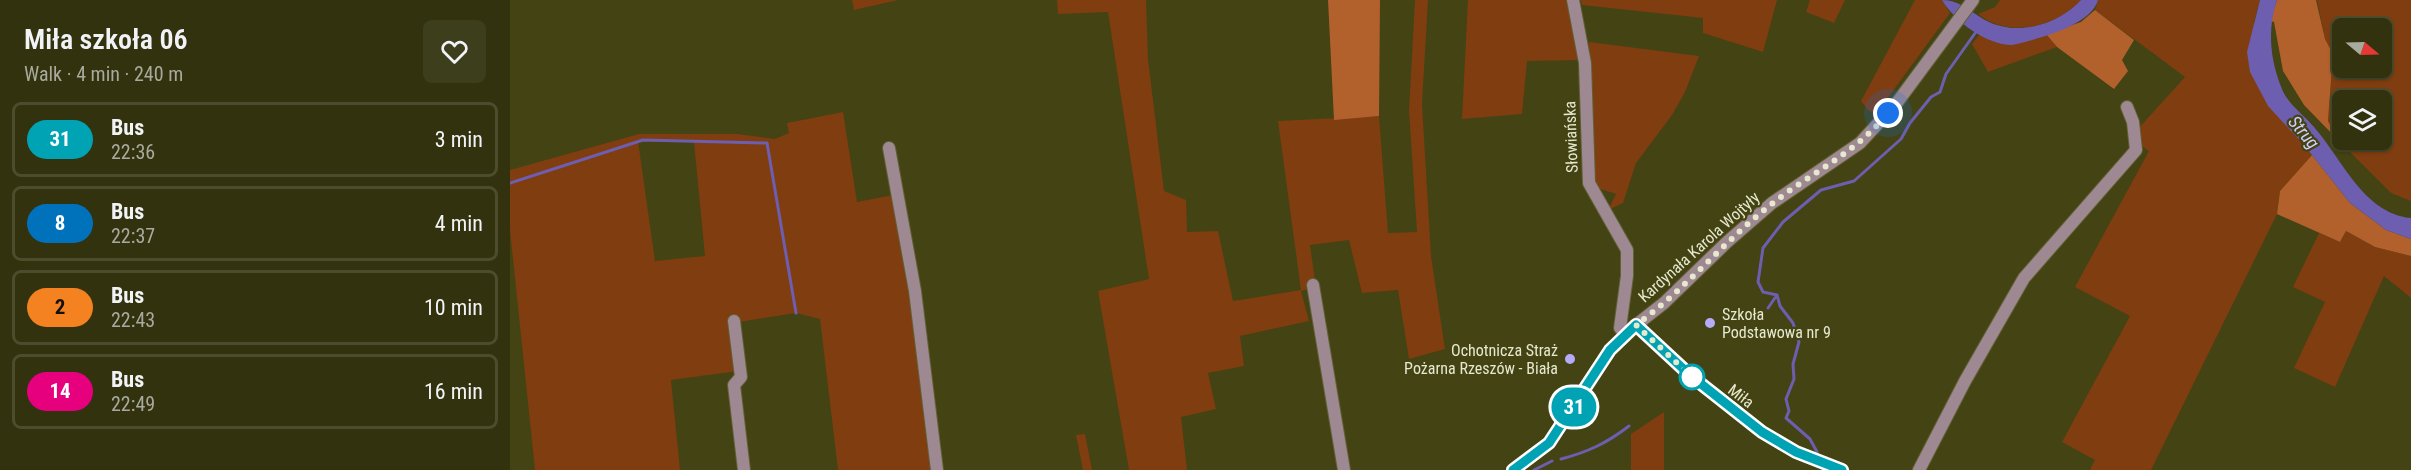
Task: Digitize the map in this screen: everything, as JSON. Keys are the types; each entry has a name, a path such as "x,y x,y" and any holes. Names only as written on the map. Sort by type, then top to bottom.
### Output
{"street":[{"name":"Słowiańska","path":"1573,0 1584,63 1589,183 1627,250 1627,276 1619,317 1620,328 1625,333"},
{"name":"Kardynała Karola Wojtyły","path":"1513,470 1549,443 1610,350 1625,333 1664,303 1727,242 1772,203 1860,143 1880,123 1973,0"},
{"path":"1919,470 1965,381 2024,278 2045,251 2136,150 2133,122 2127,107"},
{"path":"889,147 915,291 937,470"},
{"path":"1313,285 1344,470"},
{"path":"734,321 741,377 734,385 744,470"},
{"name":"Miła","path":"1636,325 1691,376 1762,432 1796,452 1842,470"}],"shaded area":[{"path":"852,0 898,0 854,10"},
{"path":"1057,0 1146,0 1148,59 1164,191 1186,200 1187,232 1218,231 1233,301 1301,290 1278,121 1379,116 1388,233 1417,232 1409,111 1415,0 1428,0 1422,104 1431,256 1445,349 1409,359 1398,290 1362,293 1349,240 1310,245 1316,287 1301,291 1309,321 1240,336 1244,366 1208,373 1216,409 1181,417 1187,470 1129,470 1098,291 1149,279 1108,12 1058,14"},
{"path":"1328,0 1380,0 1379,116 1334,120"},
{"path":"1468,0 1570,0 1580,60 1527,61 1522,114 1462,119"},
{"path":"1581,0 1777,0 1763,52 1703,33 1703,18 1582,5"},
{"path":"1810,0 1845,0 1834,23 1806,12"},
{"path":"1915,0 1942,0 1950,13 1876,114 1868,110 1861,101"},
{"path":"2000,0 2081,0 2059,17 2046,23 2018,28 1990,22 1978,14 1995,7"},
{"path":"2098,0 2260,0 2254,22 2304,145 2312,155 2280,191 2277,214 2151,470 2090,470 2095,460 2062,442 2130,316 2075,287 2149,151 2143,147 2137,130 2185,77 2095,10"},
{"path":"2277,0 2316,0 2325,39 2332,52 2328,121 2332,134 2304,105 2283,71 2274,22 2270,21"},
{"path":"2317,0 2411,0 2411,201 2391,193 2348,150 2392,150 2392,90 2332,90 2332,129 2328,121 2332,67 2332,78 2392,78 2392,18 2332,18 2332,52 2325,39"},
{"path":"2095,10 2134,40 2122,60 2128,71 2114,89 2057,47 2046,34 2081,22"},
{"path":"1980,34 1996,42 2012,43 2046,34 2057,47 1988,72 1972,44"},
{"path":"1589,42 1699,56 1685,92 1672,115 1636,163 1623,203 1608,210 1616,194 1597,188 1591,171"},
{"path":"843,112 857,202 893,195 919,343 935,470 838,470 820,319 796,313 732,323 738,371 671,380 680,470 535,470 510,230 510,170 639,134 738,134 775,139 789,133 787,123","holes":["638,141 694,142 705,256 655,261"]},
{"path":"2312,155 2350,203 2386,230 2411,239 2411,256 2375,247 2346,231 2340,242 2277,214 2280,191"},
{"path":"2346,231 2375,247 2411,256 2411,298 2384,276 2335,387 2294,368 2325,302 2293,287 2319,233 2340,242"},
{"path":"1664,412 1664,470 1631,470 1631,434"},
{"path":"1085,434 1092,470 1083,470 1076,435"}],"water":[{"path":"1942,0 1955,2 1999,26 2025,28 2037,26 2061,16 2081,0 2098,0 2085,17 2074,24 2048,35 2012,45 1982,37 1963,24"},
{"name":"Strug","path":"2260,0 2277,0 2272,22 2271,44 2275,67 2284,94 2325,140 2355,183 2367,196 2394,214 2411,218 2411,239 2386,230 2350,203 2304,145 2268,106 2250,72 2247,52"}],"waterway":[{"path":"1817,452 1810,439 1786,418 1789,411 1786,399 1794,379 1793,364 1799,342 1793,323 1780,306 1777,295 1763,292 1758,282 1763,248 1783,222 1821,190 1854,181 1901,139 1910,123 1931,97 1940,92 1946,74 1978,29"},
{"path":"510,183 643,140 767,143 796,313"},
{"path":"1768,308 1777,295"},
{"path":"1561,459 1597,446 1629,426"},
{"path":"1534,470 1552,461"}],"bus line":[{"name":"31","path":"1513,470 1549,443 1610,350 1625,333 1636,325 1726,406 1762,432 1796,452 1842,470"}],"place":[{"name":"Szkoła Podstawowa nr 9","path":"1710,323"},
{"name":"Ochotnicza Straż Pożarna Rzeszów - Biała","path":"1570,359"}],"route":[{"path":"1692,377 1636,325 1664,303 1741,229 1772,203 1852,150 1888,113"}]}
